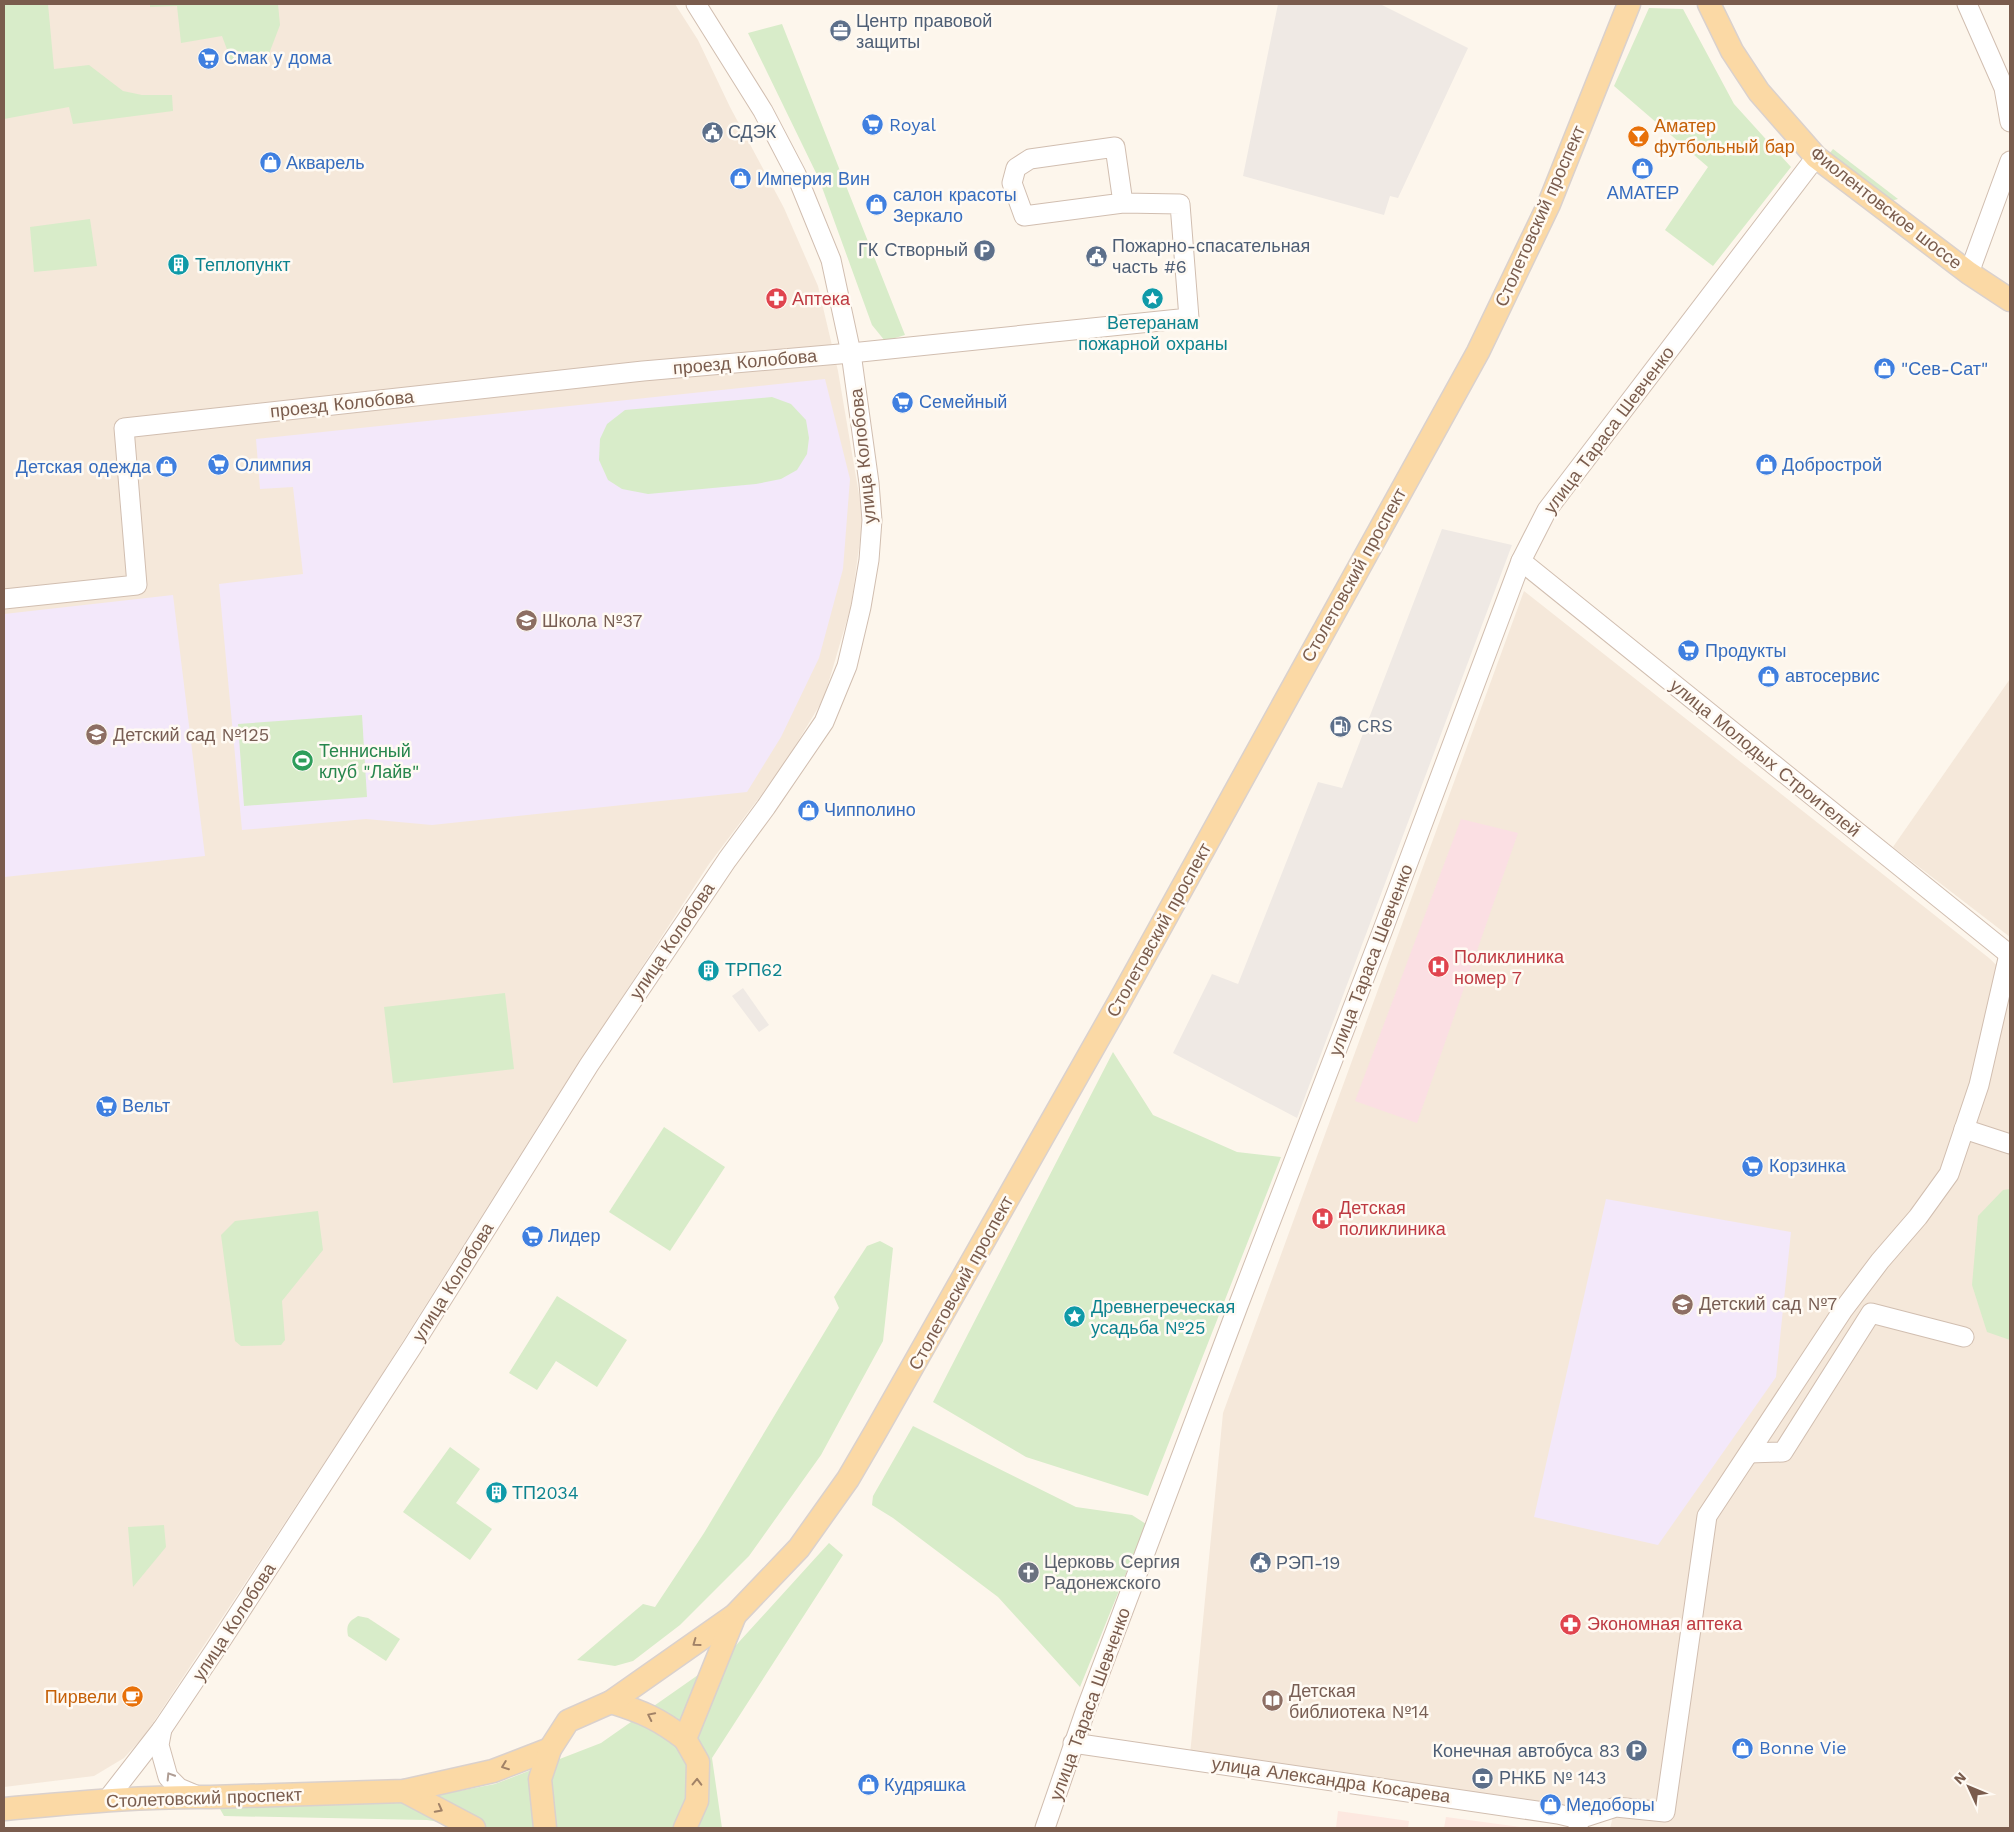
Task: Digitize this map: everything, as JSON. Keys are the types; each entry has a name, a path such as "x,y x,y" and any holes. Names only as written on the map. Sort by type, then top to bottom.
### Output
{"main road":[{"path":"1629,9 1646,4"},
{"name":"Фиолентовское шоссе","path":"1707,5 1732,51 1759,92 1816,157 1969,274 2010,300"},
{"name":"Столетовский проспект","path":"545,1828 540,1779 550,1749 568,1721 611,1702 735,1615 798,1548 848,1479 906,1382 1118,1004 1478,352 1549,204 1629,9"},
{"path":"685,1739 735,1615"},
{"path":"611,1702 644,1712 664,1722 685,1739 698,1762 697,1801 685,1828"},
{"name":"Столетовский проспект","path":"4,1810 180,1797 211,1798 404,1790 493,1771 550,1749"},
{"path":"404,1790 474,1828"}],"street":[{"name":"улица Колобова","path":"106,1801 162,1729 318,1495 589,1065 727,860 824,722 847,666 869,560 872,520 869,482 851,353 831,260 796,174 764,111 696,4"},
{"path":"1967,4 2004,88 2010,122"},
{"path":"851,353 1189,318 1180,204 1123,203 1024,216 1012,182 1016,168 1030,159 1115,147 1123,203"},
{"name":"улица Тараса Шевченко","path":"1045,1828 1074,1743 1521,561 1547,510 1816,157"},
{"path":"1969,274 2010,161"},
{"name":"проезд Колобова","path":"4,599 137,585 124,428 642,371 851,353"},
{"name":"улица Молодых Строителей","path":"1521,561 2010,954"},
{"path":"1578,1824 1616,1807 1665,1812 1707,1516 1843,1310 1880,1261 1918,1217 1949,1174 1979,1085 2010,954"},
{"path":"1964,1130 2010,1144"},
{"path":"1749,1453 1783,1452 1870,1313 1964,1337"},
{"path":"162,1729 159,1745 168,1777 179,1788 194,1796 211,1798"},
{"name":"улица Александра Косарева","path":"1074,1743 1558,1814 1578,1824"}],"shaded area":[{"path":"4,4 675,4 698,40 730,107 784,208 818,286 838,371 863,518 851,606 824,698 783,766 709,864 540,1123 374,1387 145,1735 124,1758 94,1776 4,1787"},
{"path":"1278,4 1380,4 1468,48 1398,198 1390,196 1384,215 1243,176"},
{"name":"Школа №37","path":"825,379 850,479 843,569 819,658 781,737 747,792 432,825 366,819 242,830 219,584 303,574 293,487 260,489 256,439"},
{"path":"1442,529 1512,545 1297,1118 1173,1053 1212,974 1238,984 1318,782 1342,788"},
{"path":"1524,591 1989,958 2010,978 2010,1828 1610,1828 1613,1817 1190,1755 1223,1413"},
{"name":"Детский сад №125","path":"173,595 205,856 4,877 4,614"},
{"path":"2010,679 2010,937 1893,847"},
{"name":"Поликлиника номер 7","path":"1461,819 1518,833 1417,1123 1355,1101"},
{"path":"743,988 769,1025 759,1032 732,996"},
{"name":"Детский сад №7","path":"1606,1199 1791,1232 1776,1377 1658,1545 1534,1517"},
{"path":"1338,1811 1409,1821 1408,1828 1336,1828"},
{"path":"1446,1817 1527,1828 1444,1828"}],"green space":[{"path":"4,4 48,4 54,69 89,65 123,91 142,95 172,95 173,111 73,124 69,107 4,119"},
{"path":"150,4 278,4 280,25 267,59 232,63 222,36 181,43 177,6 150,7"},
{"path":"1649,8 1683,9 1734,104 1791,167 1713,266 1665,230 1708,167 1614,86"},
{"path":"782,24 905,335 885,341 872,325 819,179 748,33"},
{"path":"1833,149 1898,199 1884,203 1826,158"},
{"path":"90,219 97,266 34,272 30,227"},
{"path":"772,397 791,404 806,420 809,438 807,454 797,470 781,479 756,484 648,494 622,489 608,480 599,460 600,439 607,424 625,410"},
{"name":"Теннисный клуб \"Лайв\"","path":"362,715 367,797 244,806 238,724"},
{"path":"505,993 514,1069 393,1083 384,1007"},
{"path":"1113,1052 1153,1115 1237,1152 1281,1157 1148,1496 1026,1457 933,1402"},
{"path":"664,1127 725,1167 670,1251 609,1212"},
{"path":"2010,1189 2010,1340 1987,1332 1972,1285 1978,1216 2003,1190"},
{"path":"318,1211 323,1250 282,1301 285,1340 281,1345 241,1346 235,1341 221,1235 235,1221"},
{"path":"880,1241 893,1248 883,1341 821,1455 749,1556 680,1625 633,1661 615,1666 577,1660 643,1604 655,1607 704,1533 839,1308 834,1297 867,1246"},
{"path":"557,1296 627,1340 597,1387 556,1361 537,1390 509,1373"},
{"path":"913,1426 1076,1507 1132,1515 1146,1524 1080,1687 998,1597 893,1518 872,1505 873,1496"},
{"path":"450,1447 480,1469 456,1503 492,1529 470,1560 403,1512"},
{"path":"164,1525 166,1547 133,1587 128,1527"},
{"path":"829,1543 843,1555 712,1758 722,1828 476,1828 427,1820 224,1816 220,1809 417,1799 495,1784 601,1743 728,1654"},
{"path":"358,1616 368,1618 400,1639 386,1661 348,1636 348,1624"}],"place":[{"name":"Центр правовой защиты","path":"840,31"},
{"name":"Смак у дома","path":"208,58"},
{"name":"Royal","path":"873,125"},
{"name":"СДЭК","path":"712,132"},
{"name":"Аматер футбольный бар","path":"1638,136"},
{"name":"Акварель","path":"270,163"},
{"name":"АМАТЕР","path":"1643,168"},
{"name":"Империя Вин","path":"741,179"},
{"name":"салон красоты Зеркало","path":"877,205"},
{"name":"ГК Створный","path":"984,250"},
{"name":"Пожарно-спасательная часть #6","path":"1096,256"},
{"name":"Теплопункт","path":"179,265"},
{"name":"Ветеранам пожарной охраны","path":"1153,298"},
{"name":"Аптека","path":"776,299"},
{"name":"\"Сев-Сат\"","path":"1885,369"},
{"name":"Семейный","path":"903,402"},
{"name":"Олимпия","path":"219,465"},
{"name":"Добрострой","path":"1766,465"},
{"name":"Детская одежда","path":"167,467"},
{"name":"Школа №37","path":"526,621"},
{"name":"Продукты","path":"1689,651"},
{"name":"автосервис","path":"1769,676"},
{"name":"CRS","path":"1341,726"},
{"name":"Детский сад №125","path":"97,735"},
{"name":"Теннисный клуб \"Лайв\"","path":"303,761"},
{"name":"Чипполино","path":"808,810"},
{"name":"Поликлиника номер 7","path":"1438,967"},
{"name":"ТРП62","path":"709,970"},
{"name":"Вельт","path":"106,1106"},
{"name":"Корзинка","path":"1753,1166"},
{"name":"Детская поликлиника","path":"1323,1218"},
{"name":"Лидер","path":"532,1236"},
{"name":"Детский сад №7","path":"1683,1304"},
{"name":"Древнегреческая усадьба №25","path":"1075,1317"},
{"name":"ТП2034","path":"496,1493"},
{"name":"РЭП-19","path":"1260,1563"},
{"name":"Церковь Сергия Радонежского","path":"1028,1572"},
{"name":"Экономная аптека","path":"1571,1624"},
{"name":"Пирвели","path":"133,1697"},
{"name":"Детская библиотека №14","path":"1273,1701"},
{"name":"Bonne Vie","path":"1743,1748"},
{"name":"Конечная автобуса 83","path":"1636,1751"},
{"name":"РНКБ № 143","path":"1483,1778"},
{"name":"Кудряшка","path":"868,1785"},
{"name":"Медоборы","path":"1550,1805"}]}
